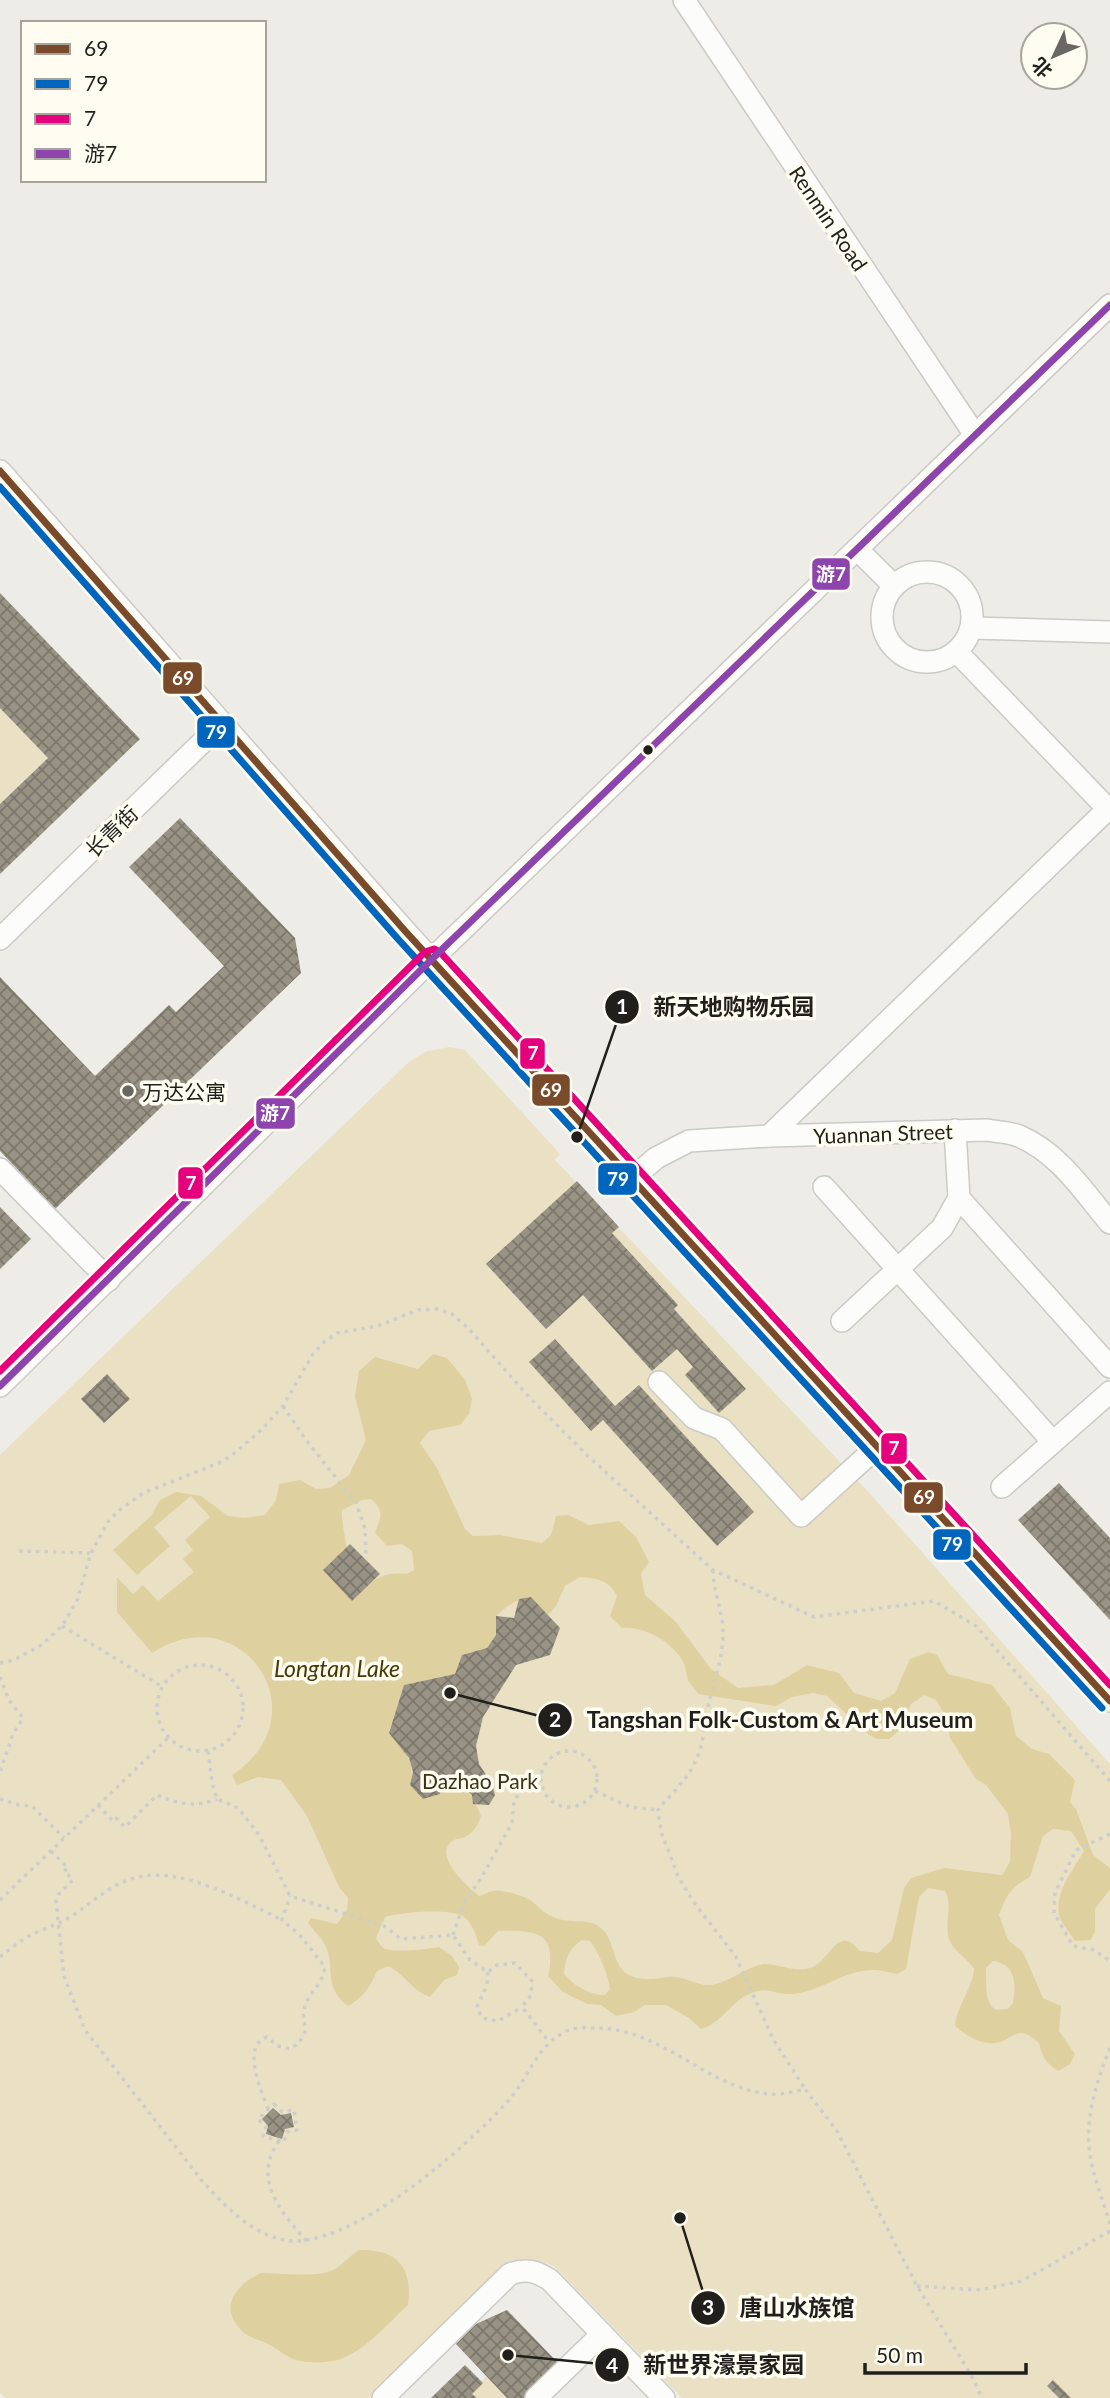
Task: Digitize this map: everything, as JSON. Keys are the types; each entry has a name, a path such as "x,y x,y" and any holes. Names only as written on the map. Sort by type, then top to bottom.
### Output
{"street":[{"name":"Renmin Road","path":"684,0 975,435"},
{"path":"0,1386 432,959 1110,305"},
{"path":"0,471 406,932 1110,1701"},
{"path":"857,549 894,586"},
{"path":"920,572 934,572 949,577 961,586 969,598 973,613 972,628 957,652 944,660 929,663 900,653 889,642 883,628 882,613 885,598 894,586 905,577 920,572"},
{"path":"972,628 1110,632"},
{"path":"769,1136 1109,808 957,652"},
{"name":"长青街","path":"0,939 222,723"},
{"path":"842,1321 943,1228 959,1199 955,1130"},
{"name":"Yuannan Street","path":"632,1178 656,1158 689,1141 987,1130 1017,1135 1042,1148 1064,1168 1110,1223"},
{"path":"0,1169 109,1280"},
{"path":"824,1187 1053,1442"},
{"path":"959,1199 1110,1367"},
{"path":"659,1382 694,1418 722,1429 801,1516 877,1447"},
{"path":"1002,1487 1110,1392"},
{"path":"383,2398 510,2274 521,2270 538,2272 550,2280 664,2398"},
{"path":"536,2398 602,2334"}],"path":[{"path":"0,1662 14,1660 40,1646 62,1626 77,1601 91,1553 108,1522 143,1493 219,1463 232,1455 258,1433 283,1406 313,1354 324,1342 337,1333 378,1326 418,1310 437,1309 452,1314 468,1328 530,1398 589,1457 713,1570 814,1617 934,1601 976,1626 1110,1781"},
{"path":"283,1406 356,1503 365,1529 366,1557"},
{"path":"19,1551 91,1553"},
{"path":"713,1570 713,1583 722,1612 723,1635 706,1715 706,1730 695,1762 658,1810 661,1832 678,1876 692,1900 736,1957 773,2039 837,2131 917,2286 982,2398"},
{"path":"62,1626 161,1686"},
{"path":"194,1664 220,1669 231,1677 239,1688 243,1714 239,1727 231,1738 208,1751 193,1751 180,1746 168,1738 160,1727 156,1713 161,1686 181,1668 194,1664"},
{"path":"0,1677 9,1700 23,1718 13,1734 0,1772"},
{"path":"0,1900 168,1738"},
{"path":"570,1750 587,1757 593,1764 597,1782 595,1791 582,1805 572,1808 554,1804 546,1797 540,1779 542,1770 553,1755 570,1750"},
{"path":"208,1751 217,1799"},
{"path":"453,1934 464,1902 481,1880 512,1823 514,1801 527,1783 540,1779"},
{"path":"595,1791 630,1807 658,1810"},
{"path":"98,1805 113,1821 116,1818 125,1827 158,1795 191,1805 205,1804 217,1799 238,1808 259,1835 289,1896 282,1920"},
{"path":"0,1799 19,1805 32,1805 64,1838"},
{"path":"1110,1834 1076,1850 1055,1893 1054,1913 1073,1946 1094,1950 1110,1961"},
{"path":"51,1851 68,1868 64,1871 73,1880 56,1901 64,1976 85,2029 222,2203 247,2225 282,2240 307,2242 347,2227 388,2203 444,2161 507,2102 520,2087 538,2054 549,2042 572,2028 608,2028 644,2037 733,2084 768,2094 805,2088"},
{"path":"0,1957 31,1935 59,1924 104,1892 134,1878 166,1875 224,1892 282,1920 298,1933 325,1967 323,1979 315,1986 314,1994 305,2002 302,2016 306,2030 299,2043 290,2049 278,2046 267,2037 259,2039 254,2047 256,2079 268,2109"},
{"path":"289,1896 384,1926 401,1939 453,1934"},
{"path":"453,1934 470,1960 488,1972"},
{"path":"514,1963 532,1981 531,1995 522,2007 498,2021 482,2018 477,2007 487,1985 488,1972 497,1965 514,1963"},
{"path":"522,2007 549,2042"},
{"path":"1110,2048 1096,2081 1088,2126 1091,2160 1110,2224"},
{"path":"274,2104 282,2112 295,2110 297,2130 287,2132 284,2142 263,2136 266,2127 258,2119 268,2109 274,2104"},
{"path":"279,2141 270,2153 266,2171 275,2200 307,2242"},
{"path":"917,2286 980,2290 1022,2281 1110,2231"}],"green space":[{"path":"0,665 69,737 0,804"},
{"name":"Dazhao Park","path":"450,1047 465,1050 560,1154 555,1160 873,1497 1110,1764 1110,2398 682,2398 554,2266 528,2260 511,2261 369,2398 5,2398 0,2392 0,1455 410,1061 427,1051"},
{"path":"495,2368 524,2398 464,2398"}],"water":[{"name":"Longtan Lake","path":"433,1354 447,1358 465,1380 472,1399 469,1414 460,1425 429,1431 420,1443 437,1468 465,1529 473,1536 500,1535 542,1543 551,1535 556,1516 568,1515 589,1525 619,1521 636,1537 649,1562 641,1574 645,1595 675,1621 711,1669 738,1688 774,1685 807,1665 839,1673 854,1693 881,1701 895,1693 910,1659 929,1652 937,1655 948,1674 992,1685 1010,1708 1016,1736 1032,1749 1049,1754 1075,1780 1070,1802 1076,1809 1093,1855 1110,1868 1110,1889 1095,1909 1095,1931 1091,1940 1075,1941 1060,1918 1059,1900 1062,1891 1084,1851 1071,1831 1053,1829 1043,1836 1030,1877 1010,1892 999,1915 1008,1940 1023,1952 1043,1998 1061,2006 1059,2031 1075,2054 1070,2064 1058,2071 1045,2059 1039,2043 1025,2033 990,2043 971,2037 955,2026 974,1969 949,1940 945,1891 928,1888 919,1897 906,1969 897,1974 878,1970 853,1973 813,1989 792,1994 756,1991 743,1998 714,2023 701,2029 689,2018 666,2005 645,2005 634,2012 616,2016 601,2005 587,2004 563,1992 548,1976 550,1950 541,1936 523,1931 498,1931 484,1946 479,1945 473,1929 463,1916 436,1911 385,1917 376,1938 382,1947 393,1950 439,1947 452,1956 459,1967 457,1975 444,1980 430,1997 418,1991 388,1966 377,1971 366,1991 354,2003 348,2006 340,1999 332,1984 325,1945 308,1923 311,1918 337,1924 347,1910 348,1898 339,1887 307,1816 281,1780 258,1777 237,1785 232,1775 258,1750 271,1723 271,1695 260,1670 241,1650 216,1639 185,1639 152,1653 117,1612 117,1577 133,1594 143,1585 158,1601 194,1572 183,1559 193,1550 185,1540 210,1517 191,1496 154,1527 170,1546 137,1575 113,1550 151,1516 160,1500 176,1492 201,1496 228,1516 245,1518 265,1515 276,1500 279,1484 300,1480 316,1489 330,1488 349,1475 366,1440 355,1396 359,1371 375,1357 418,1369","holes":["371,1499 378,1507 380,1518 375,1533 387,1546 402,1544 412,1551 414,1570 380,1577 352,1600 323,1570 347,1548 342,1510 362,1500","580,1577 597,1579 611,1586 617,1596 610,1616 622,1628 649,1633 673,1648 684,1663 688,1680 698,1694 776,1706 792,1697 813,1693 827,1696 869,1735 877,1739 889,1739 902,1728 911,1704 924,1695 936,1700 946,1716 950,1738 976,1779 986,1785 1008,1814 1011,1834 1010,1862 1002,1875 944,1868 911,1878 904,1888 892,1940 878,1953 860,1951 844,1941 838,1943 821,1961 806,1969 764,1964 710,1985 678,1977 635,1977 620,1967 607,1935 596,1925 552,1917 530,1900 513,1893 494,1891 479,1896 453,1870 446,1853 454,1840 464,1838 473,1831 481,1816 472,1795 456,1780 445,1780 440,1794 423,1799 410,1785 410,1762 389,1732 404,1685 455,1674 462,1655 487,1648 496,1635 496,1616 504,1609 530,1597 548,1615 556,1606 565,1586","582,1940 590,1941 597,1951 609,1983 610,1989 605,1995 582,1989 564,1974 568,1954","993,1961 1001,1963 1013,1976 1013,2003 1008,2009 996,2010 989,2002 986,1968"]},
{"path":"359,2250 393,2257 405,2271 409,2292 408,2305 351,2355 330,2361 298,2361 247,2335 234,2321 231,2313 233,2297 252,2278 261,2273 326,2272 336,2268"}],"building":[{"path":"0,593 140,739 0,874 0,804 48,758 0,708"},
{"path":"180,818 295,938 301,973 55,1209 0,1151 0,977 95,1076 169,1005 176,1012 224,966 129,867"},
{"path":"577,1181 619,1227 612,1233 678,1305 674,1309 746,1389 719,1413 685,1375 693,1367 677,1349 652,1371 583,1295 546,1329 486,1264"},
{"path":"0,1207 31,1239 0,1269"},
{"path":"555,1339 615,1406 639,1385 754,1512 717,1546 603,1420 591,1431 529,1362"},
{"path":"107,1374 130,1399 104,1423 81,1399"},
{"path":"1059,1483 1110,1538 1110,1620 1018,1520"},
{"path":"350,1544 380,1574 352,1601 323,1570"},
{"path":"531,1597 560,1628 550,1655 516,1665 483,1717 476,1746 479,1764 492,1784 495,1795 489,1805 473,1804 472,1795 456,1780 445,1780 440,1794 423,1799 410,1785 413,1772 409,1758 389,1733 404,1685 455,1674 462,1655 487,1648 496,1635 496,1616 514,1618 519,1599"},
{"path":"273,2108 281,2115 291,2113 294,2127 285,2129 282,2139 266,2134 268,2126 262,2119"},
{"path":"507,2310 561,2366 527,2398 507,2398 456,2344 476,2324"},
{"path":"465,2365 483,2383 472,2394 477,2398 431,2398"},
{"path":"1053,2380 1071,2398 1059,2398 1047,2386"}],"transit line":[{"name":"游7","path":"0,1386 432,959 1110,305"},
{"name":"69","path":"0,471 406,932 1110,1701"},
{"name":"79","path":"0,487 398,939 1102,1708"},
{"name":"7","path":"0,1371 425,952 434,949 440,952 1110,1685"}],"place":[{"name":"万达公寓","path":"128,1091"},
{"name":"新天地购物乐园","path":"577,1137"},
{"name":"Tangshan Folk-Custom & Art Museum","path":"450,1693"},
{"name":"唐山水族馆","path":"680,2218"},
{"name":"新世界濠景家园","path":"508,2355"}]}
